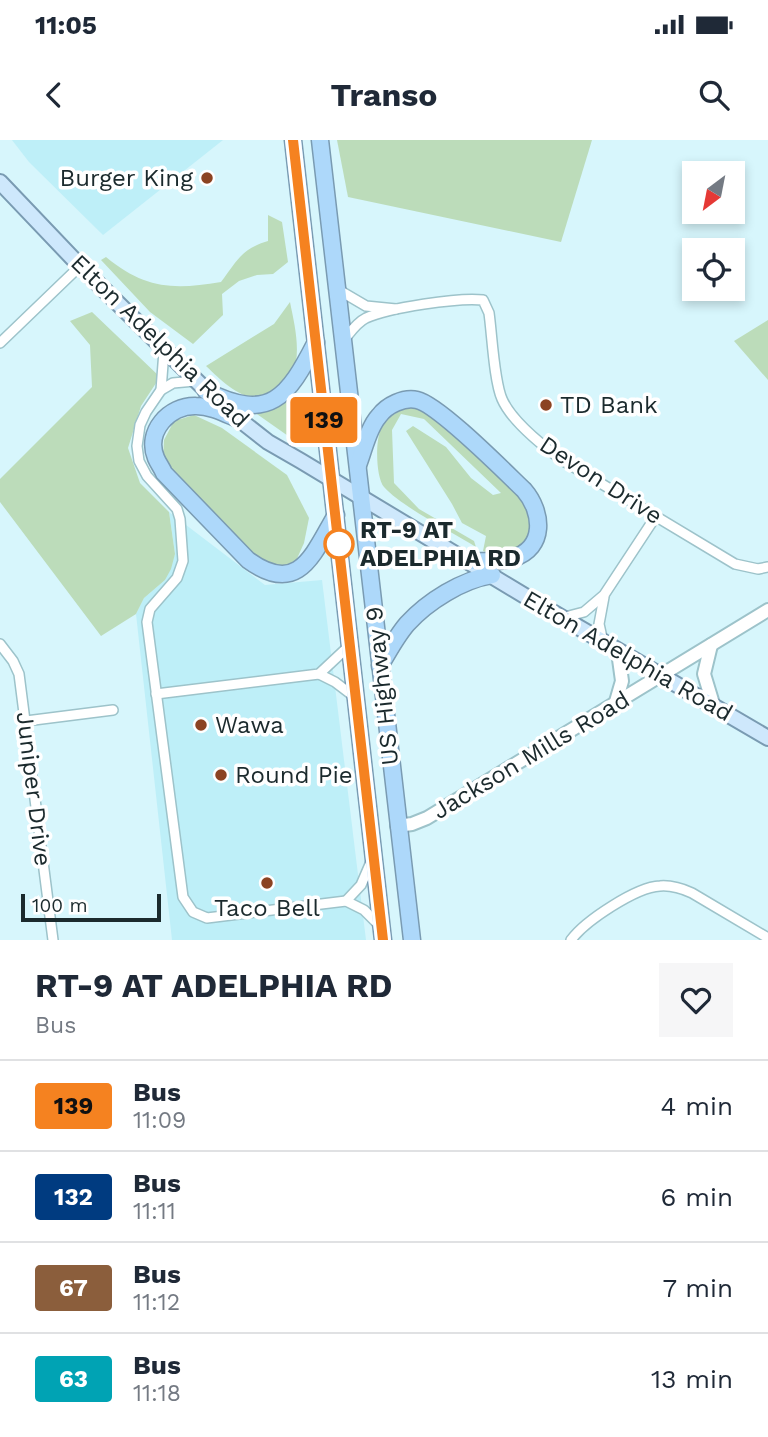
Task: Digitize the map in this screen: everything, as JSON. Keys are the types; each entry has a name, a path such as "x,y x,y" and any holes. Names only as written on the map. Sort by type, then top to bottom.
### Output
{"highway":[{"name":"US Highway 9","path":"293,140 383,934"},
{"name":"US Highway 9","path":"320,140 412,940"},
{"path":"201,386 227,401 246,405 274,400 288,391 294,383 316,342"},
{"path":"357,467 379,415 393,405 410,399 420,401 441,414 524,490 538,514 538,530 531,545 520,556 502,561 468,561"},
{"path":"238,419 215,409 179,407 167,415 153,439 155,457 164,473 248,560 264,571 280,575 293,573 306,564 316,552 335,515"},
{"path":"380,666 399,635 414,618 455,587 492,575"}],"main road":[{"name":"Elton Adelphia Road","path":"0,182 164,351 238,419 268,442 618,652 768,738"},
{"name":"Jackson Mills Road","path":"397,826 427,818 768,610"},
{"path":"711,645 704,674 714,707"},
{"path":"615,705 622,681 618,652"}],"street":[{"path":"0,343 79,266"},
{"path":"337,289 366,306 396,309"},
{"name":"Devon Drive","path":"396,309 483,300 489,313 499,391 510,411 554,454 735,564 748,568 768,567"},
{"path":"343,341 356,325 365,319 396,309"},
{"path":"161,390 164,351"},
{"path":"201,386 173,383 161,390 146,412 137,438 138,454 147,476 177,509 184,551 179,574 152,605 147,617 183,897 190,909 202,917 213,918 346,901 364,910 383,934"},
{"path":"561,618 584,612 604,595 656,516"},
{"path":"604,595 599,624 604,643"},
{"name":"Juniper Drive","path":"0,644 17,667 52,940"},
{"path":"319,674 350,645"},
{"path":"156,694 319,674 357,698"},
{"path":"26,721 113,710"},
{"path":"346,901 361,885 374,855"},
{"path":"571,940 587,924 635,894 658,886 680,888 692,893 768,938"}],"shaded area":[{"path":"12,140 223,140 103,235 29,162"},
{"path":"169,512 265,585 322,580 366,940 172,940 136,614 144,598 165,580 175,554"}],"green space":[{"path":"337,140 592,140 561,242 348,197"},
{"path":"268,215 282,222 288,262 273,274 257,275 239,281 222,294 223,315 193,344 150,312 101,260 106,257 134,276 160,284 188,286 221,282 245,252 268,241"},
{"path":"290,302 296,340 296,362 291,376 279,390 265,397 246,396 229,386 206,366 274,324"},
{"path":"92,312 160,377 141,406 128,448 140,483 169,512 175,554 165,580 144,598 136,614 101,636 0,502 0,479 92,387 90,345 70,321"},
{"path":"768,320 768,380 734,341"},
{"path":"296,393 300,418 291,420 301,445 251,410 275,406"},
{"path":"416,407 437,417 526,503 532,516 531,529 527,538 516,549 500,554 483,551 486,536 462,523 406,431 413,426 446,447 471,478 493,495 501,493 424,419 401,414 392,430 394,483 419,509 474,541 476,547 415,511 384,487 379,476 377,459 381,429 396,413"},
{"path":"194,415 222,428 287,475 309,518 304,543 295,563 284,569 259,562 163,461 164,440 174,421"}],"bus line":[{"name":"139","path":"293,140 383,940"}],"place":[{"name":"Burger King","path":"207,178"},
{"name":"TD Bank","path":"546,405"},
{"name":"RT-9 AT ADELPHIA RD","path":"339,544"},
{"name":"Wawa","path":"201,725"},
{"name":"Round Pie","path":"221,775"},
{"name":"Taco Bell","path":"267,883"}]}
